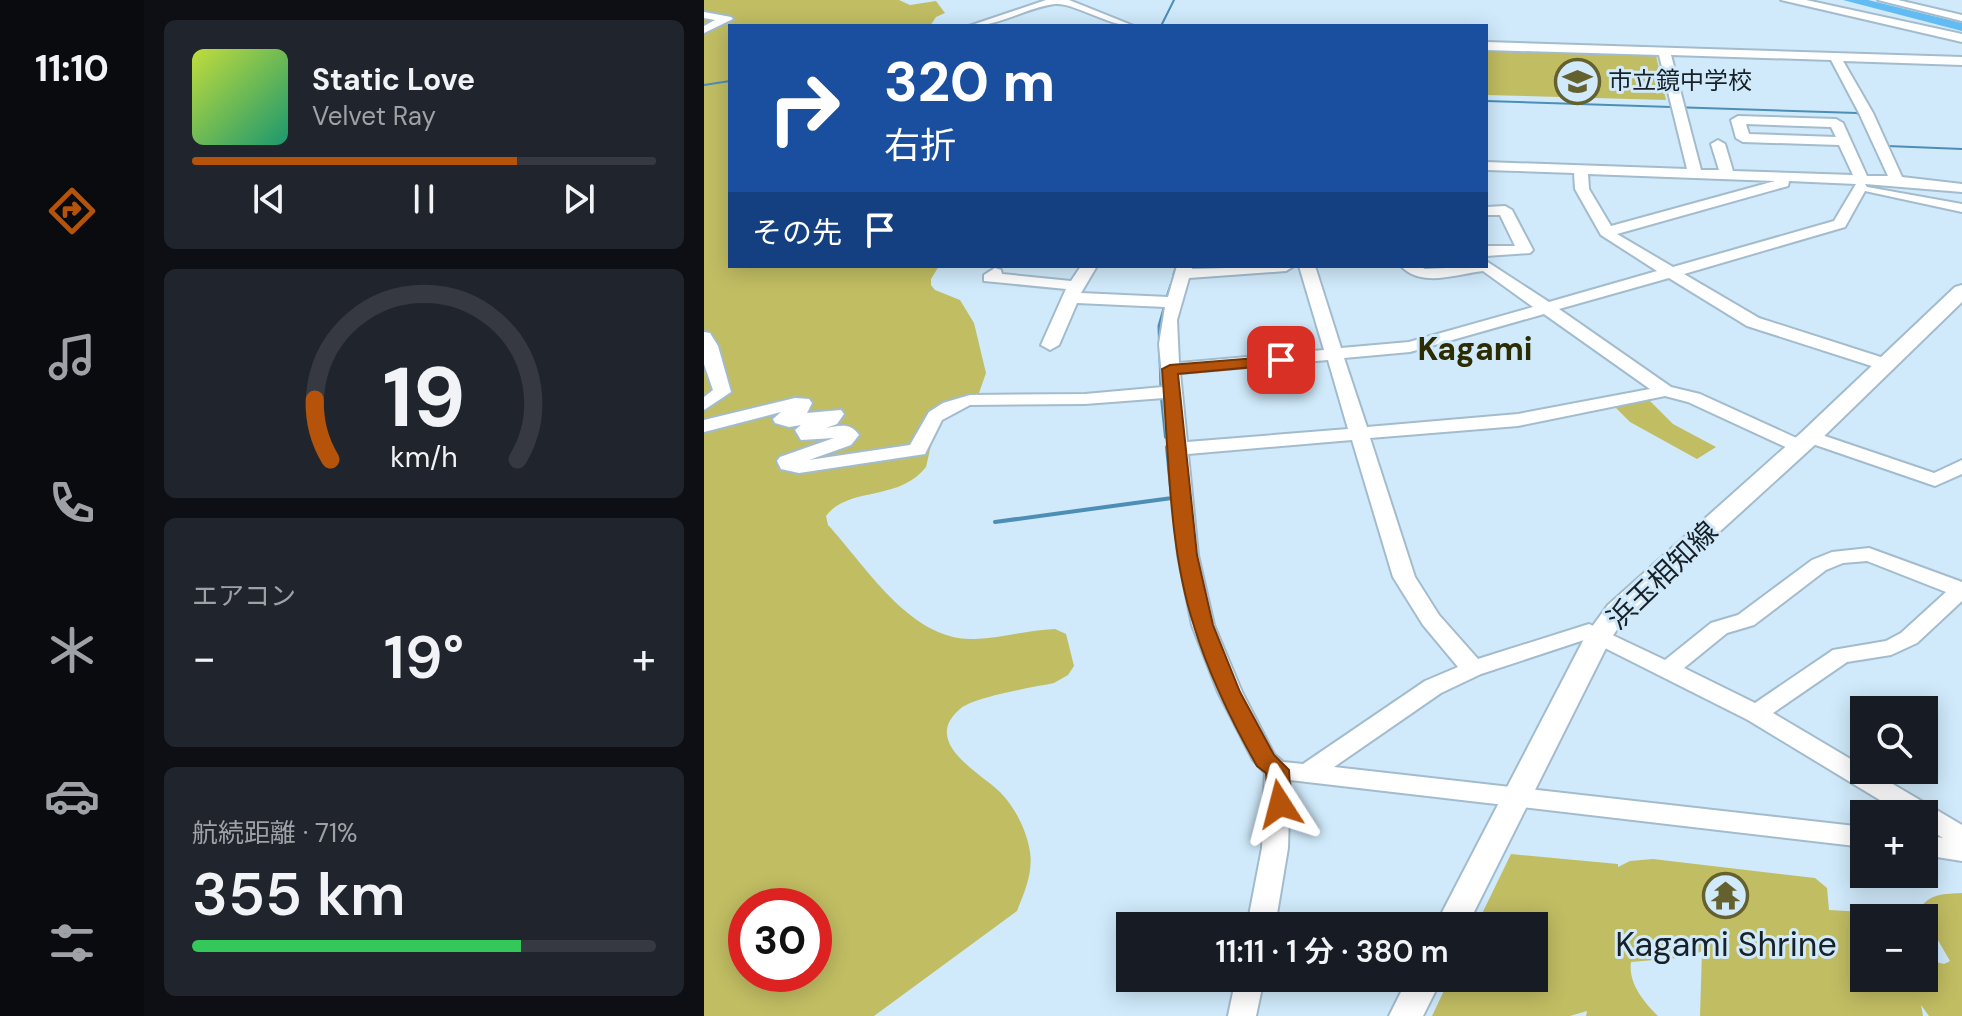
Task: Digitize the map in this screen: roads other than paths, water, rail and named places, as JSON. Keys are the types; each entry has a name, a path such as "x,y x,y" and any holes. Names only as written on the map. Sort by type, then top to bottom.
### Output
{"main road":[{"path":"1788,0 1962,38"},
{"name":"浜玉相知線","path":"1458,912 1599,635 1617,611 1804,442 1962,291"},
{"path":"1406,1016 1418,992"}],"street":[{"path":"985,24 1058,0 1123,24"},
{"path":"1884,0 1962,18"},
{"path":"704,15 727,19 704,30"},
{"path":"1488,46 1962,61"},
{"path":"1664,52 1695,174"},
{"path":"1835,57 1866,113 1897,181"},
{"path":"1170,369 1410,347 1840,224 1856,182 1844,141 1836,123 1738,120 1743,138 1844,141"},
{"path":"1718,144 1727,175"},
{"path":"1488,166 1856,182 1897,181 1962,188"},
{"path":"1581,169 1582,189 1606,232 1753,322 1887,365"},
{"path":"1606,232 1785,182 1788,177"},
{"path":"1856,182 1962,208"},
{"path":"1488,211 1505,210 1525,250 1488,251"},
{"path":"1050,345 1088,268"},
{"path":"1235,268 1184,270 1169,320 1170,369 1188,555 1203,625 1230,692 1265,760 1277,770 1311,771 1850,835"},
{"path":"1308,268 1362,434 1404,577 1431,620 1473,669"},
{"path":"1412,268 1425,274 1470,268"},
{"path":"1488,268 1665,391 1694,398 1804,442 1935,480 1962,466"},
{"path":"995,273 990,278 1065,284 1073,293 1174,302"},
{"path":"704,337 712,347 713,367 721,378 722,392 704,405"},
{"path":"1177,449 1518,420 1665,391"},
{"path":"704,426 795,403 803,403 802,408 782,419 789,421 835,414 830,420 804,430 808,436 846,431 850,435 844,441 787,461 788,465 799,467 918,450 934,415 954,403 970,400 1085,399 1172,392"},
{"path":"1667,670 1719,628 1746,620 1819,565 1839,557 1869,554 1962,590 1909,638 1891,648 1841,655 1756,714"},
{"path":"1311,771 1433,687 1473,669 1583,631 1599,635 1756,714 1962,837"},
{"path":"1264,912 1273,868 1280,804 1277,770"},
{"path":"1938,847 1962,851"},
{"path":"1242,1016 1247,992"}],"waterway":[{"path":"1162,24 1174,0"},
{"path":"1850,0 1962,27"},
{"path":"704,85 728,81"},
{"path":"1488,101 1857,113 1862,117"},
{"path":"1887,146 1962,149"},
{"path":"1174,274 1176,268"},
{"path":"1167,297 1171,285"},
{"path":"1161,388 1159,326 1165,305"},
{"path":"1162,398 1166,437"},
{"path":"995,522 1172,498 1167,447"}],"place":[{"name":"市立鏡中学校","path":"1577,81"},
{"name":"Kagami Shrine","path":"1726,896"}],"district":[{"name":"Kagami","path":"1475,349"}]}
